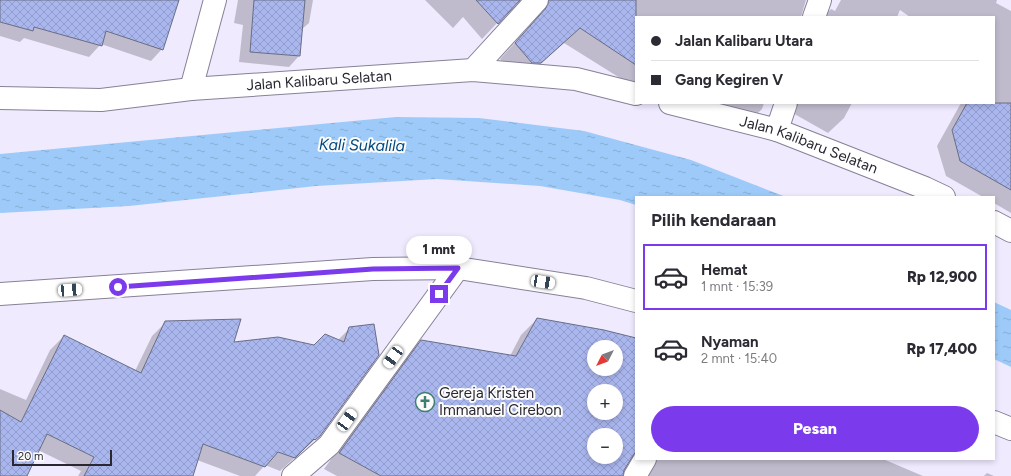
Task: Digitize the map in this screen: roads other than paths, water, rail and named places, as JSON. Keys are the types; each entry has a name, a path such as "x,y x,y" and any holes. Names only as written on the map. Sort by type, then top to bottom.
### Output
{"street":[{"path":"191,89 215,0"},
{"path":"473,70 537,0"},
{"path":"814,16 820,0"},
{"name":"Jalan Kalibaru Selatan","path":"0,98 101,100 191,89 473,70 576,80 635,94"},
{"name":"Jalan Kalibaru Selatan","path":"674,104 777,130 942,196"},
{"path":"777,130 786,104"},
{"path":"995,223 1011,231"},
{"path":"293,476 329,446 458,268"},
{"path":"0,294 373,269 458,268 586,288 635,301"},
{"path":"995,422 1011,428"},
{"path":"635,476 643,460"}],"water":[{"name":"Kali Sukalila","path":"396,117 479,118 584,131 691,160 783,196 635,196 635,205 620,200 540,186 437,179 316,186 129,206 0,213 0,154"},
{"path":"995,302 1011,310 1011,367 995,359"}],"place":[{"name":"Gereja Kristen Immanuel Cirebon","path":"425,402"}]}
